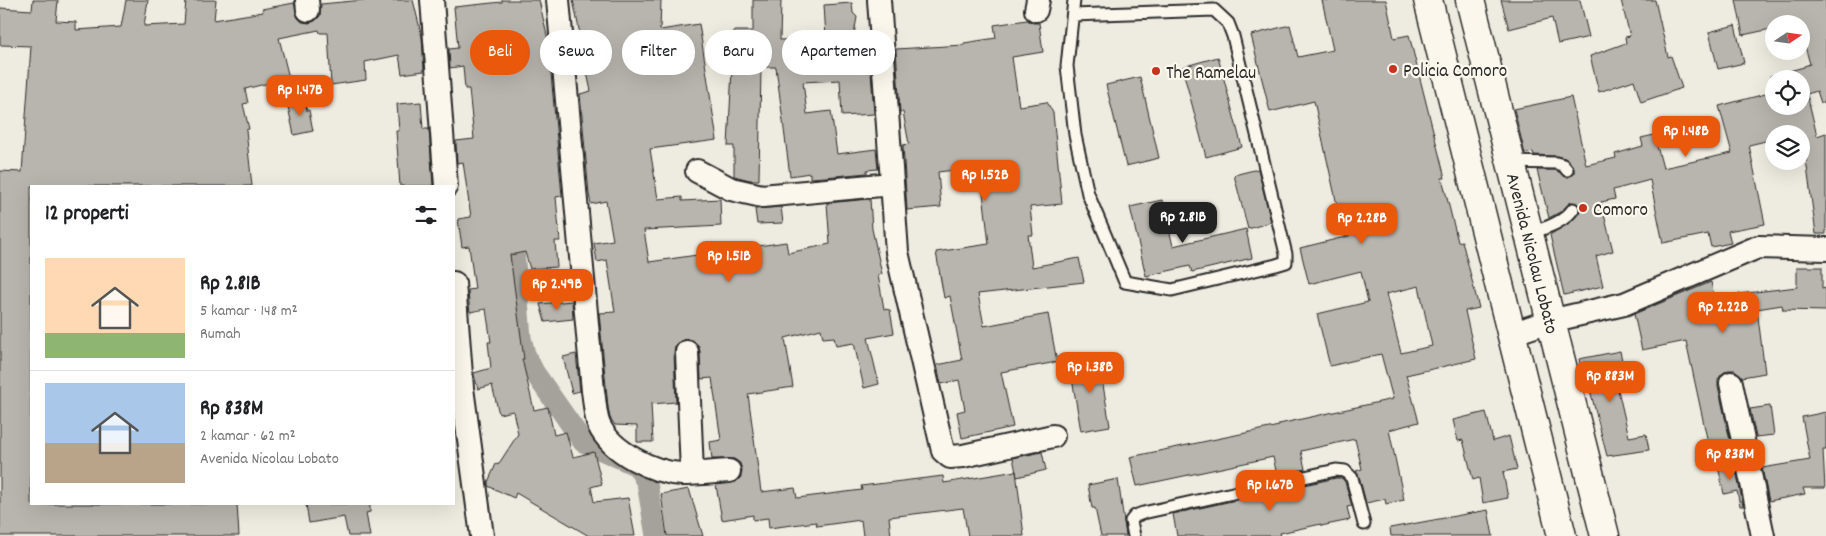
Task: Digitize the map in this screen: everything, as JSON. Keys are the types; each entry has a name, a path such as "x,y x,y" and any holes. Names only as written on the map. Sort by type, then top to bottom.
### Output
{"main road":[{"path":"1428,0 1562,536"},
{"name":"Avenida Nicolau Lobato","path":"1470,0 1605,536"}],"street":[{"path":"432,0 446,185"},
{"path":"558,0 593,391 599,424 612,444 634,459 657,469 681,474 729,471"},
{"path":"879,0 897,252 943,451 950,457 963,456 1053,436"},
{"path":"697,171 730,189 762,196 892,184"},
{"path":"1511,334 1550,321 1624,304 1758,247 1826,249"},
{"path":"455,296 462,388 482,536"},
{"path":"687,352 692,473"},
{"path":"1731,383 1763,536"}],"lane":[{"path":"1073,15 1214,10 1228,23 1233,36 1284,244 1286,262 1172,290 1125,282 1088,194 1075,135 1067,66 1074,0"},
{"path":"1510,162 1556,163 1568,170"},
{"path":"1529,234 1564,220 1573,209"},
{"path":"1134,536 1131,521 1143,513 1336,470 1345,471 1352,478 1364,524"}],"building":[{"path":"33,0 58,0 56,21 76,22 76,30 121,27 126,0 148,0 144,26 184,24 186,0 216,0 214,20 263,12 262,9 294,3 298,18 302,22 309,23 315,21 320,16 321,4 364,0 413,0 422,37 424,71 402,74 399,55 365,62 366,80 331,85 328,33 320,33 319,30 279,38 289,78 245,89 248,103 243,104 249,129 246,130 252,185 30,185 30,505 237,505 239,536 0,536 0,171 22,172 31,46 0,45 0,8 32,10"},
{"path":"502,0 539,0 546,30 540,30 540,75 551,75 562,196 556,197 560,241 555,241 557,267 530,269 525,252 510,255 524,359 522,359 534,410 548,407 554,435 566,432 573,457 594,452 602,484 591,487 594,502 628,498 635,536 589,536 516,493 514,498 488,486 496,464 498,465 518,434 513,411 499,414 492,385 478,389 474,375 474,373 491,368 488,342 491,342 486,309 470,312 468,290 475,289 469,246 462,247 458,219 471,217 463,162 457,163 456,141 474,139 469,89 465,89 463,66 450,68 449,49 458,48 454,7 502,2"},
{"path":"573,0 661,0 660,30 699,24 705,75 707,75 717,140 650,149 658,199 682,197 682,201 720,199 721,226 644,230 649,262 786,242 788,253 830,244 827,203 870,199 872,229 882,274 878,275 884,309 890,310 894,333 868,338 879,384 864,388 854,343 836,346 834,337 823,338 821,329 785,338 793,387 748,394 761,492 795,488 797,498 862,490 861,486 943,476 944,483 1016,471 1024,536 968,536 963,508 889,517 891,536 863,536 861,520 817,526 816,522 769,528 768,518 753,520 753,515 722,520 716,485 736,482 741,477 742,470 740,463 734,459 712,459 710,442 721,440 712,378 701,379 700,351 698,345 693,340 680,341 675,346 676,402 651,404 653,442 637,442 637,426 615,425 610,418 608,407 599,313 615,312 607,260 597,262 594,243 613,240 606,201 591,204 580,94 591,91 588,75 612,75 612,30 579,30"},
{"path":"753,0 781,0 780,40 782,40 782,75 871,75 874,114 842,116 840,80 803,82 807,114 831,111 837,154 876,149 878,169 867,170 867,173 825,177 810,178 810,173 790,176 776,67 772,67 772,30 753,30"},
{"path":"1322,0 1386,0 1394,38 1409,35 1445,178 1442,178 1458,242 1462,241 1479,308 1465,311 1476,359 1406,375 1419,422 1389,430 1404,500 1386,504 1385,499 1366,503 1356,471 1362,469 1355,439 1301,451 1305,469 1277,475 1273,457 1137,486 1130,457 1279,426 1279,424 1393,399 1381,354 1330,366 1317,314 1368,302 1361,271 1309,284 1300,248 1349,236 1342,204 1337,205 1314,101 1270,112 1251,35 1290,25 1298,57 1333,50","holes":["1419,286 1432,346 1401,353 1386,294"]},
{"path":"1501,0 1580,0 1589,37 1558,44 1552,18 1509,29"},
{"path":"1621,0 1655,0 1668,57 1671,56 1682,88 1641,102 1634,80 1599,92 1590,56 1626,43 1625,37 1630,36"},
{"path":"1736,0 1826,0 1826,102 1821,103 1817,91 1810,93 1810,70 1793,70 1810,64 1810,15 1765,15 1765,30 1743,35"},
{"path":"852,3 853,13 857,17 855,30 826,30 824,5"},
{"path":"1027,20 1039,23 1043,52 1012,57 1019,106 1047,102 1053,113 1062,204 1030,207 1033,235 1028,235 1032,267 1079,258 1084,282 978,294 984,326 1048,314 1057,362 1001,372 1013,427 962,438 957,412 965,410 959,380 941,384 937,365 962,360 950,296 944,298 936,252 989,244 980,167 938,172 941,207 907,210 903,145 909,144 903,112 900,112 896,49 964,45 964,43 996,38 994,25"},
{"path":"1735,25 1744,63 1718,69 1709,32"},
{"path":"1218,57 1242,147 1206,157 1182,67"},
{"path":"732,75 761,75 759,180 734,176 734,146 728,146"},
{"path":"1140,77 1159,158 1126,166 1106,85"},
{"path":"1765,94 1765,115 1810,115 1810,107 1817,136 1826,133 1826,234 1816,234 1807,170 1810,170 1810,125 1765,125 1765,141 1749,145 1765,224 1728,231 1731,243 1711,247 1708,234 1663,243 1650,180 1613,190 1615,199 1601,202 1613,251 1596,256 1603,286 1564,295 1550,235 1574,219 1579,213 1580,207 1577,203 1571,202 1560,212 1549,218 1537,170 1555,170 1568,177 1574,173 1574,168 1565,158 1534,155 1533,152 1525,154 1514,109 1571,97 1586,165 1616,158 1615,154 1643,146 1641,138 1654,135 1663,168 1732,153 1719,106"},
{"path":"305,98 313,131 294,135 287,102"},
{"path":"421,102 423,129 429,129 433,185 400,185 396,131 399,131 397,104"},
{"path":"1258,169 1271,222 1248,229 1234,175"},
{"path":"1162,200 1173,246 1246,229 1252,258 1192,272 1190,266 1146,276 1130,207"},
{"path":"781,207 783,223 757,224 755,209"},
{"path":"1797,267 1822,267 1822,289 1826,288 1826,311 1783,310 1782,305 1757,309 1765,373 1742,377 1735,370 1728,370 1722,374 1718,379 1718,386 1730,440 1708,443 1686,341 1642,350 1634,314 1711,282 1714,297 1797,287"},
{"path":"572,301 573,319 545,322 540,304"},
{"path":"1620,351 1625,375 1615,377 1629,437 1646,434 1649,450 1607,456 1588,382 1584,383 1579,359"},
{"path":"576,354 580,391 572,393 563,357"},
{"path":"1098,356 1110,426 1081,431 1069,361"},
{"path":"1770,406 1774,435 1756,437 1750,409"},
{"path":"1486,412 1493,441 1509,436 1517,469 1503,472 1508,498 1483,503 1479,478 1473,480 1463,440 1458,441 1453,420"},
{"path":"1826,412 1826,450 1823,450 1825,488 1803,488 1805,494 1769,501 1762,468 1810,460 1802,417"},
{"path":"1042,452 1046,470 1017,477 1013,458"},
{"path":"1735,465 1743,506 1740,506 1737,491 1724,494 1718,466"},
{"path":"1342,478 1345,482 1352,506 1347,507 1350,520 1280,533 1281,536 1177,536 1173,514"},
{"path":"1118,479 1126,536 1101,536 1095,508 1092,508 1088,485"},
{"path":"689,489 703,536 667,536 661,494"},
{"path":"306,505 370,505 370,512 366,513 370,536 348,536 344,517 309,523"},
{"path":"1488,510 1493,536 1391,536 1390,528"}],"waterway":[{"path":"512,225 521,338 525,354 534,372 583,442 637,466 647,483 656,536"}],"place":[{"name":"Policia Comoro","path":"1393,69"},
{"name":"The Ramelau","path":"1156,71"},
{"name":"Comoro","path":"1583,208"}]}
